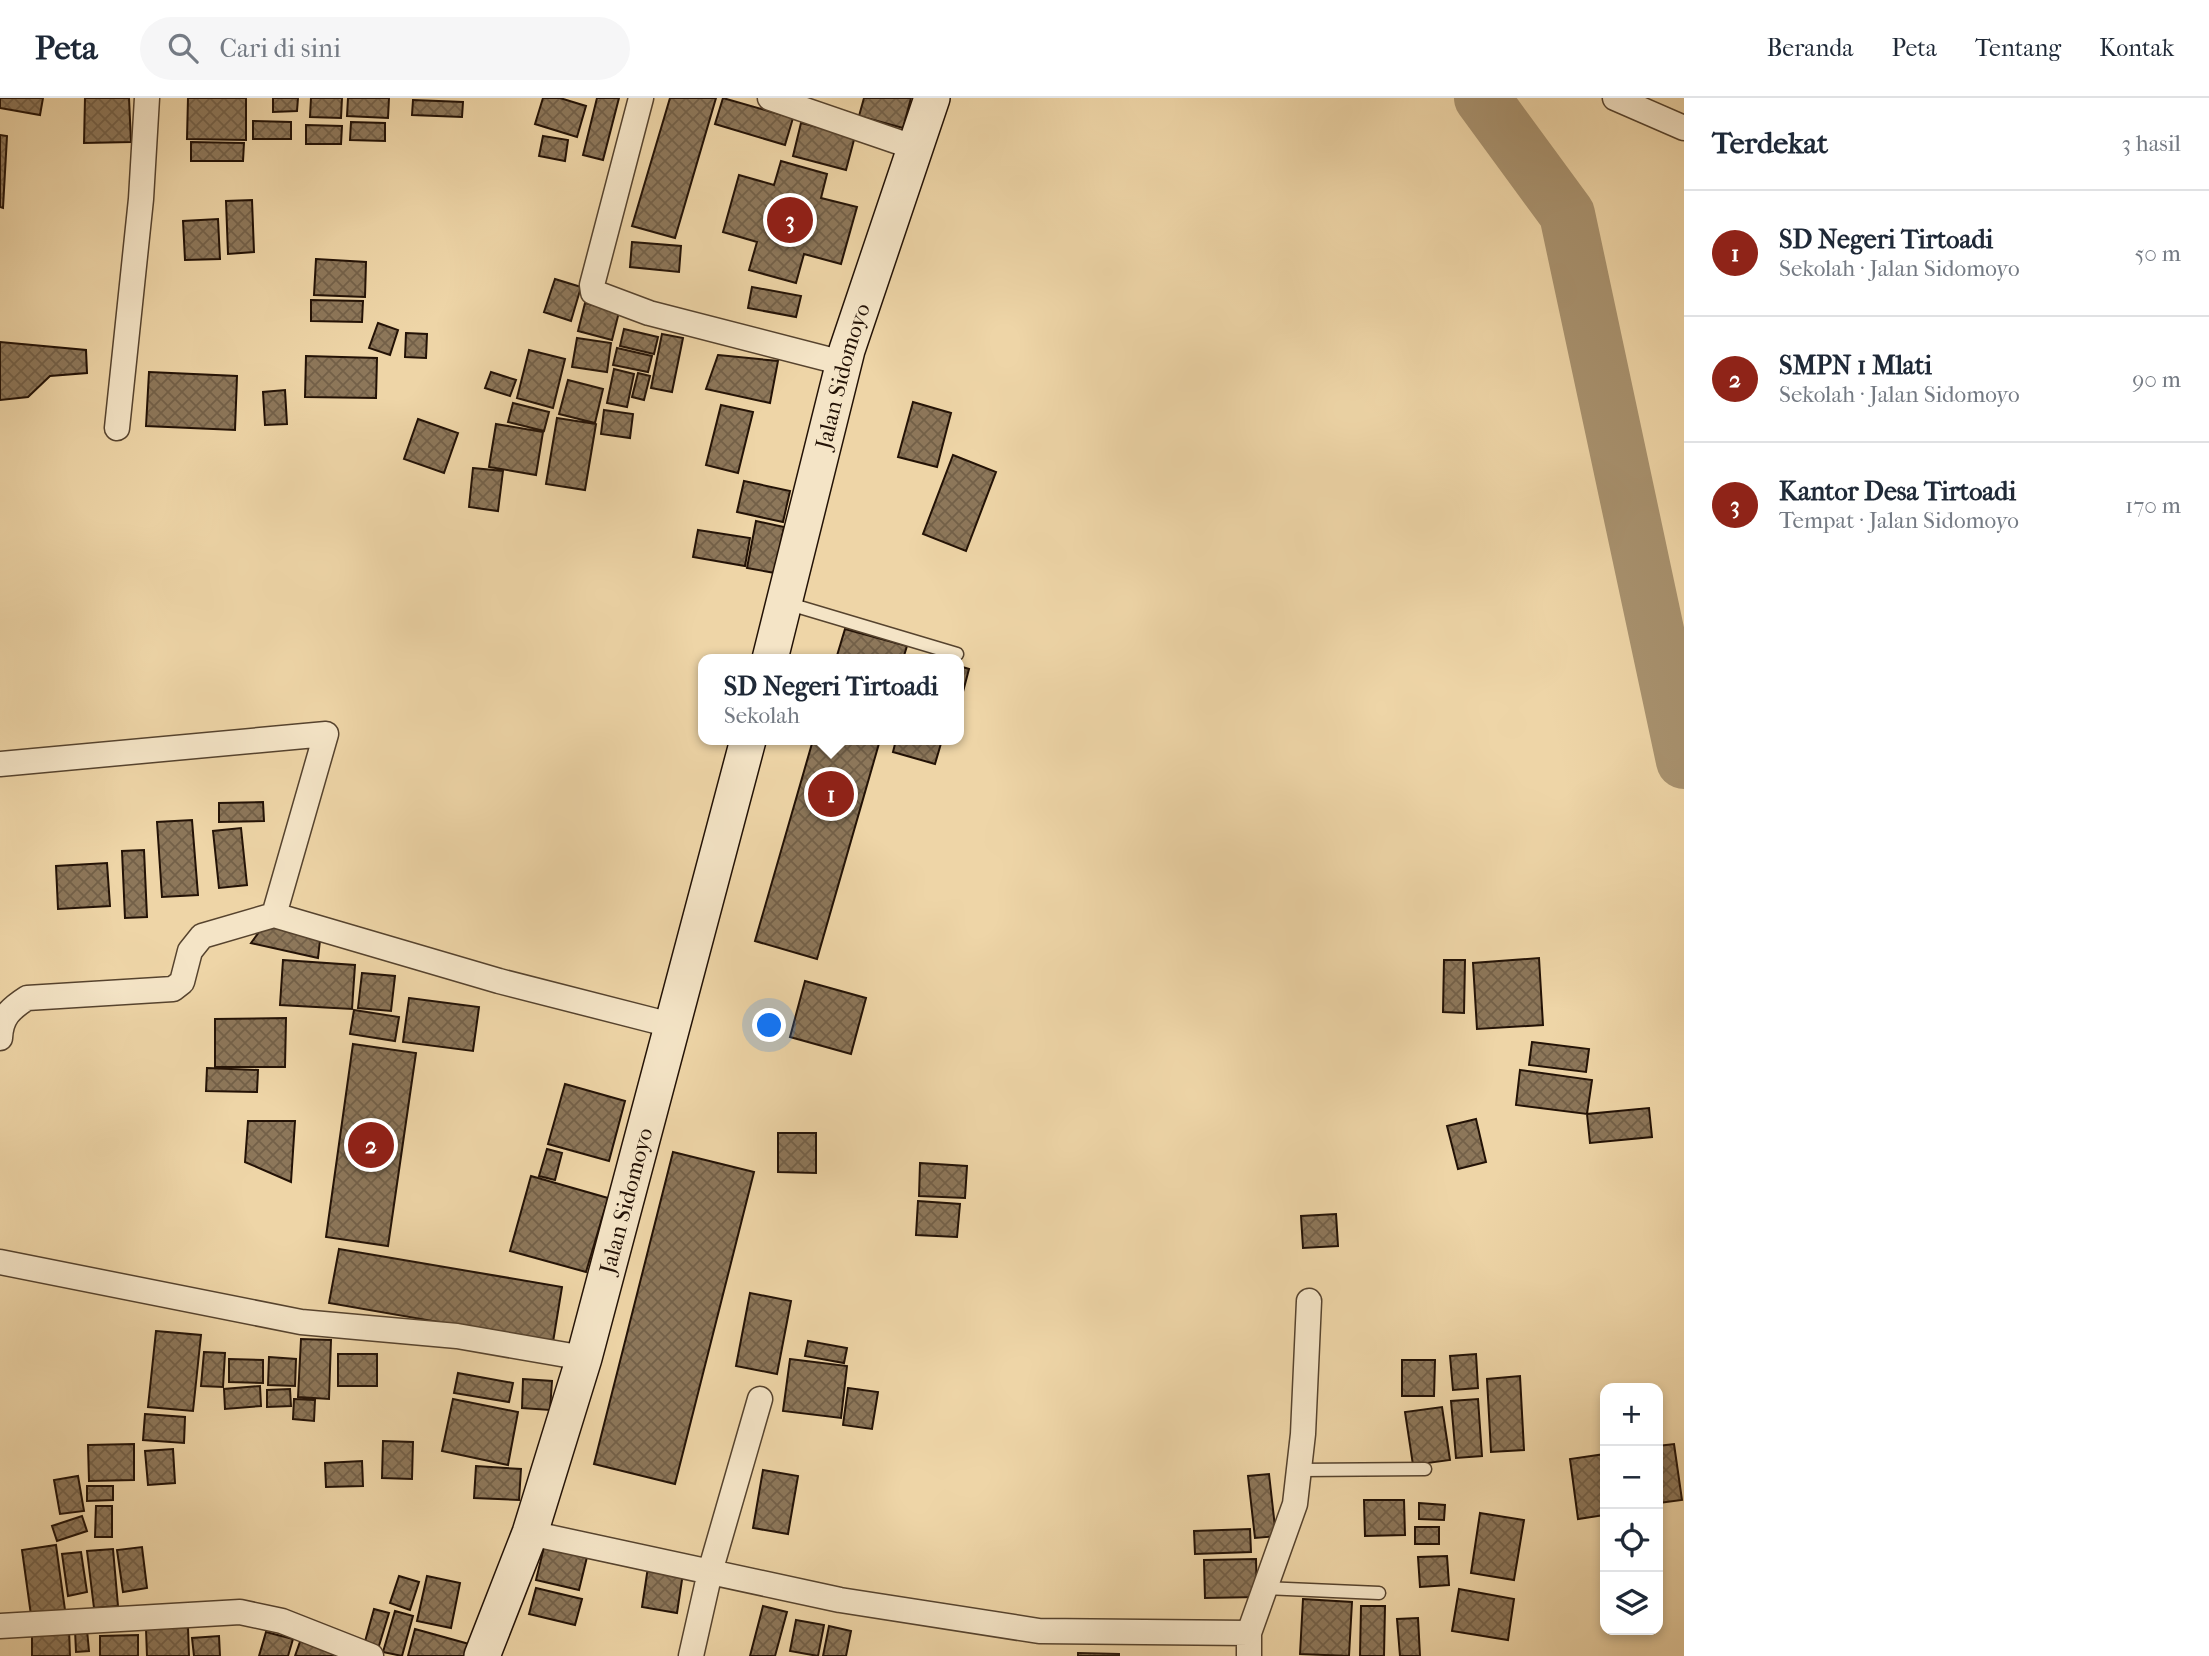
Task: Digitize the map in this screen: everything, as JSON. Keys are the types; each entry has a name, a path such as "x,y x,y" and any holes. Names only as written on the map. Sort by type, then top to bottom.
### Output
{"main road":[{"name":"Jalan Sidomoyo","path":"771,654 843,363 932,98"},
{"name":"Jalan Sidomoyo","path":"482,1656 530,1533 584,1359 747,745"}],"street":[{"path":"117,428 141,200 147,98"},
{"path":"641,98 592,285 593,292 649,313 843,363"},
{"path":"770,98 916,148"},
{"path":"1615,98 1684,128"},
{"path":"0,764 327,734 274,915"},
{"path":"0,1038 1,1023 10,1009 27,998 173,989 182,982 190,951 202,936 274,915 499,981 671,1025"},
{"path":"0,1262 302,1322 457,1336 584,1359"},
{"path":"530,1533 840,1600 1039,1631 1249,1645 1265,1588 1295,1504 1300,1470 1309,1301"},
{"path":"691,1656 710,1572 760,1398"},
{"path":"0,1626 240,1612 282,1620 370,1656"}],"lane":[{"path":"786,603 957,654"},
{"path":"1300,1470 1425,1469"},
{"path":"1265,1588 1380,1593"}],"building":[{"path":"0,98 43,98 40,115 0,108"},
{"path":"85,98 129,98 131,142 84,143"},
{"path":"188,98 246,98 246,140 187,139"},
{"path":"273,98 298,98 297,111 273,112"},
{"path":"311,98 342,98 341,118 310,117"},
{"path":"348,98 389,98 388,118 347,116"},
{"path":"543,98 560,98 586,106 577,137 535,124"},
{"path":"597,98 619,98 603,160 583,155"},
{"path":"670,98 716,98 675,238 632,226"},
{"path":"723,98 793,118 785,145 715,124"},
{"path":"864,98 911,98 903,128 859,116"},
{"path":"413,100 463,102 462,117 412,115"},
{"path":"253,121 291,122 291,139 253,139"},
{"path":"351,122 385,123 385,141 350,140"},
{"path":"801,123 855,136 846,170 793,156"},
{"path":"306,125 342,126 341,144 306,144"},
{"path":"0,135 7,136 3,208 0,207"},
{"path":"543,136 568,140 565,161 539,156"},
{"path":"191,142 244,143 243,161 191,161"},
{"path":"781,161 827,174 821,198 857,207 841,264 804,254 796,283 749,270 757,242 723,232 739,175 774,185"},
{"path":"252,200 254,252 228,254 226,201"},
{"path":"218,219 220,259 185,260 183,221"},
{"path":"632,242 681,246 679,272 630,267"},
{"path":"316,259 366,262 365,297 314,295"},
{"path":"555,279 581,287 571,321 544,312"},
{"path":"752,287 801,296 796,317 748,308"},
{"path":"311,300 363,301 362,322 311,321"},
{"path":"585,303 619,312 612,340 578,331"},
{"path":"378,323 398,330 390,355 369,348"},
{"path":"624,329 658,337 654,354 620,346"},
{"path":"406,333 427,334 426,358 405,357"},
{"path":"662,334 683,338 672,392 651,388"},
{"path":"577,338 611,343 607,372 572,367"},
{"path":"0,342 86,350 87,373 50,376 28,397 0,400"},
{"path":"617,348 652,356 648,372 613,365"},
{"path":"529,350 565,359 553,408 517,398"},
{"path":"718,355 778,361 770,403 706,389"},
{"path":"306,356 377,358 376,398 305,397"},
{"path":"614,369 634,374 627,407 607,403"},
{"path":"149,372 237,376 235,430 146,426"},
{"path":"491,372 516,380 510,396 485,388"},
{"path":"638,373 650,376 644,400 632,397"},
{"path":"568,380 603,389 595,423 559,414"},
{"path":"285,390 287,424 265,425 263,392"},
{"path":"913,402 951,413 937,467 898,457"},
{"path":"513,403 549,412 544,431 508,422"},
{"path":"721,405 753,412 738,473 706,465"},
{"path":"604,410 633,414 630,438 601,434"},
{"path":"557,418 596,424 585,490 546,484"},
{"path":"418,419 458,433 444,473 404,459"},
{"path":"496,424 543,432 536,475 489,467"},
{"path":"953,455 996,472 966,551 923,534"},
{"path":"473,468 503,471 498,511 469,507"},
{"path":"744,481 790,491 783,522 737,512"},
{"path":"756,521 784,527 775,573 747,568"},
{"path":"698,530 750,538 745,566 693,557"},
{"path":"845,629 907,646 905,654 838,654"},
{"path":"964,668 969,669 964,688"},
{"path":"812,745 879,745 817,959 755,941"},
{"path":"895,745 941,745 935,764 893,752"},
{"path":"263,802 264,821 219,822 219,803"},
{"path":"192,820 198,895 162,897 157,822"},
{"path":"241,828 247,885 219,888 213,831"},
{"path":"144,850 147,917 125,918 122,851"},
{"path":"107,863 110,906 58,909 56,866"},
{"path":"265,924 321,931 318,958 251,943"},
{"path":"1539,958 1543,1025 1477,1029 1473,963"},
{"path":"283,960 355,965 352,1009 280,1005"},
{"path":"1444,960 1465,960 1464,1013 1443,1012"},
{"path":"362,973 395,976 391,1011 358,1008"},
{"path":"805,981 866,998 851,1054 790,1037"},
{"path":"409,998 479,1007 473,1051 403,1042"},
{"path":"354,1010 399,1017 395,1041 350,1034"},
{"path":"286,1018 285,1067 215,1067 215,1019"},
{"path":"1532,1042 1589,1049 1586,1072 1529,1065"},
{"path":"353,1044 416,1053 388,1246 326,1237"},
{"path":"207,1068 258,1070 257,1092 206,1091"},
{"path":"1520,1070 1592,1080 1587,1114 1516,1105"},
{"path":"565,1084 625,1101 609,1161 548,1144"},
{"path":"1649,1108 1652,1137 1590,1143 1587,1114"},
{"path":"1476,1119 1486,1162 1458,1169 1447,1126"},
{"path":"248,1121 295,1121 291,1182 245,1162"},
{"path":"778,1133 816,1133 816,1173 778,1172"},
{"path":"547,1149 562,1153 555,1180 539,1176"},
{"path":"673,1152 754,1172 675,1484 594,1464"},
{"path":"920,1163 967,1166 965,1198 919,1196"},
{"path":"531,1176 608,1198 586,1272 510,1251"},
{"path":"918,1201 960,1204 957,1237 916,1235"},
{"path":"1336,1214 1338,1246 1303,1248 1301,1216"},
{"path":"339,1249 562,1287 553,1342 329,1303"},
{"path":"750,1293 791,1301 777,1374 736,1366"},
{"path":"156,1331 201,1335 193,1411 148,1407"},
{"path":"301,1339 331,1340 329,1399 298,1397"},
{"path":"808,1341 847,1348 844,1363 805,1356"},
{"path":"204,1352 225,1353 223,1387 201,1386"},
{"path":"338,1354 377,1354 377,1386 338,1386"},
{"path":"1476,1354 1478,1388 1453,1390 1450,1356"},
{"path":"269,1357 296,1359 295,1386 268,1385"},
{"path":"229,1359 263,1360 263,1383 229,1382"},
{"path":"790,1359 847,1366 841,1418 783,1411"},
{"path":"1402,1360 1435,1360 1434,1396 1402,1396"},
{"path":"458,1373 513,1383 509,1402 454,1393"},
{"path":"1520,1376 1524,1450 1491,1452 1487,1379"},
{"path":"523,1379 552,1381 550,1410 522,1408"},
{"path":"260,1386 261,1406 225,1409 224,1389"},
{"path":"848,1388 878,1392 872,1429 843,1425"},
{"path":"290,1389 291,1406 267,1407 267,1390"},
{"path":"294,1399 315,1400 314,1421 293,1419"},
{"path":"453,1399 518,1412 508,1465 442,1451"},
{"path":"1478,1399 1482,1456 1456,1458 1451,1401"},
{"path":"1442,1407 1450,1460 1413,1465 1405,1412"},
{"path":"145,1414 185,1417 184,1443 143,1440"},
{"path":"383,1441 413,1442 412,1479 382,1478"},
{"path":"134,1444 134,1480 89,1481 88,1445"},
{"path":"1674,1444 1682,1500 1663,1502 1663,1445"},
{"path":"173,1449 175,1483 148,1485 145,1451"},
{"path":"1600,1455 1600,1516 1578,1519 1570,1459"},
{"path":"362,1461 363,1486 326,1487 325,1463"},
{"path":"476,1466 521,1469 519,1500 474,1498"},
{"path":"763,1470 798,1476 788,1534 753,1528"},
{"path":"1269,1474 1276,1536 1255,1538 1248,1476"},
{"path":"78,1476 84,1511 60,1514 54,1480"},
{"path":"87,1486 113,1486 113,1500 87,1501"},
{"path":"1364,1500 1404,1500 1405,1535 1365,1536"},
{"path":"1419,1503 1445,1505 1444,1520 1419,1519"},
{"path":"96,1506 112,1506 112,1537 95,1537"},
{"path":"1480,1513 1524,1520 1514,1580 1471,1573"},
{"path":"82,1516 87,1531 57,1541 52,1526"},
{"path":"1415,1527 1439,1527 1439,1544 1415,1544"},
{"path":"1250,1529 1251,1552 1195,1554 1194,1531"},
{"path":"56,1545 65,1610 31,1615 22,1550"},
{"path":"142,1547 147,1588 123,1592 117,1550"},
{"path":"544,1547 587,1557 579,1590 536,1580"},
{"path":"113,1549 118,1606 94,1608 87,1551"},
{"path":"81,1552 87,1592 68,1596 62,1554"},
{"path":"1447,1556 1449,1585 1420,1587 1418,1557"},
{"path":"1256,1559 1257,1597 1205,1598 1204,1560"},
{"path":"648,1567 683,1573 677,1613 642,1607"},
{"path":"399,1576 419,1582 410,1610 390,1603"},
{"path":"427,1576 460,1583 451,1628 417,1621"},
{"path":"536,1588 582,1599 575,1625 529,1614"},
{"path":"1459,1589 1514,1599 1508,1640 1452,1631"},
{"path":"1303,1599 1352,1602 1349,1656 1300,1654"},
{"path":"763,1606 787,1612 775,1656 750,1656"},
{"path":"1361,1606 1385,1606 1384,1656 1360,1656"},
{"path":"374,1609 389,1613 378,1649 364,1645"},
{"path":"395,1611 413,1616 402,1656 383,1652"},
{"path":"1418,1618 1420,1656 1400,1656 1397,1619"},
{"path":"796,1620 824,1625 818,1656 790,1651"},
{"path":"829,1626 851,1631 846,1656 823,1656"},
{"path":"188,1627 189,1656 147,1656 146,1629"},
{"path":"69,1629 70,1656 32,1656 32,1631"},
{"path":"415,1629 469,1644 465,1656 408,1656"},
{"path":"75,1630 87,1630 89,1651 76,1652"},
{"path":"266,1632 293,1639 288,1656 259,1656"},
{"path":"138,1635 138,1656 100,1656 100,1636"},
{"path":"219,1636 220,1656 194,1656 192,1638"},
{"path":"302,1636 358,1656 295,1656"},
{"path":"1078,1653 1119,1654 1119,1656 1078,1656"}],"waterway":[{"path":"1482,98 1567,214 1684,761"}],"place":[{"name":"Kantor Desa Tirtoadi","path":"790,220"},
{"name":"SD Negeri Tirtoadi","path":"831,794"},
{"name":"SMPN 1 Mlati","path":"371,1145"}]}
